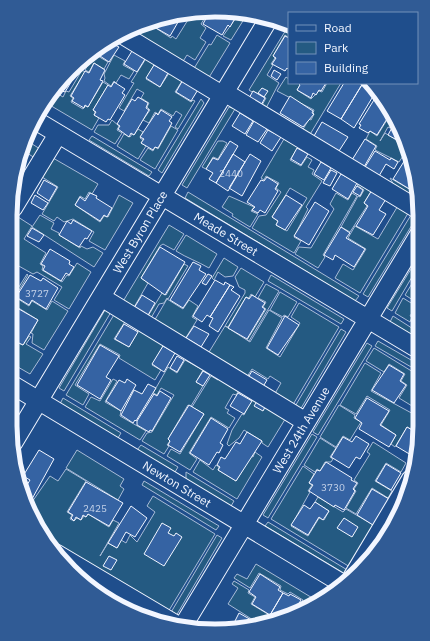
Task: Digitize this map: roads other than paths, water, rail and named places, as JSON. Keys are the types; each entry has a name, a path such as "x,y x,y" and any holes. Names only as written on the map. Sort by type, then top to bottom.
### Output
{"street":[{"name":"West Byron Place","path":"17,436 266,24"},
{"path":"127,37 413,206"},
{"name":"Meade Street","path":"39,123 413,346"},
{"path":"17,201 58,134"},
{"name":"West 24th Avenue","path":"186,621 413,245"},
{"path":"101,297 306,422"},
{"name":"Newton Street","path":"17,388 339,581"},
{"path":"366,554 398,502"},
{"path":"72,563 162,616"}]}
